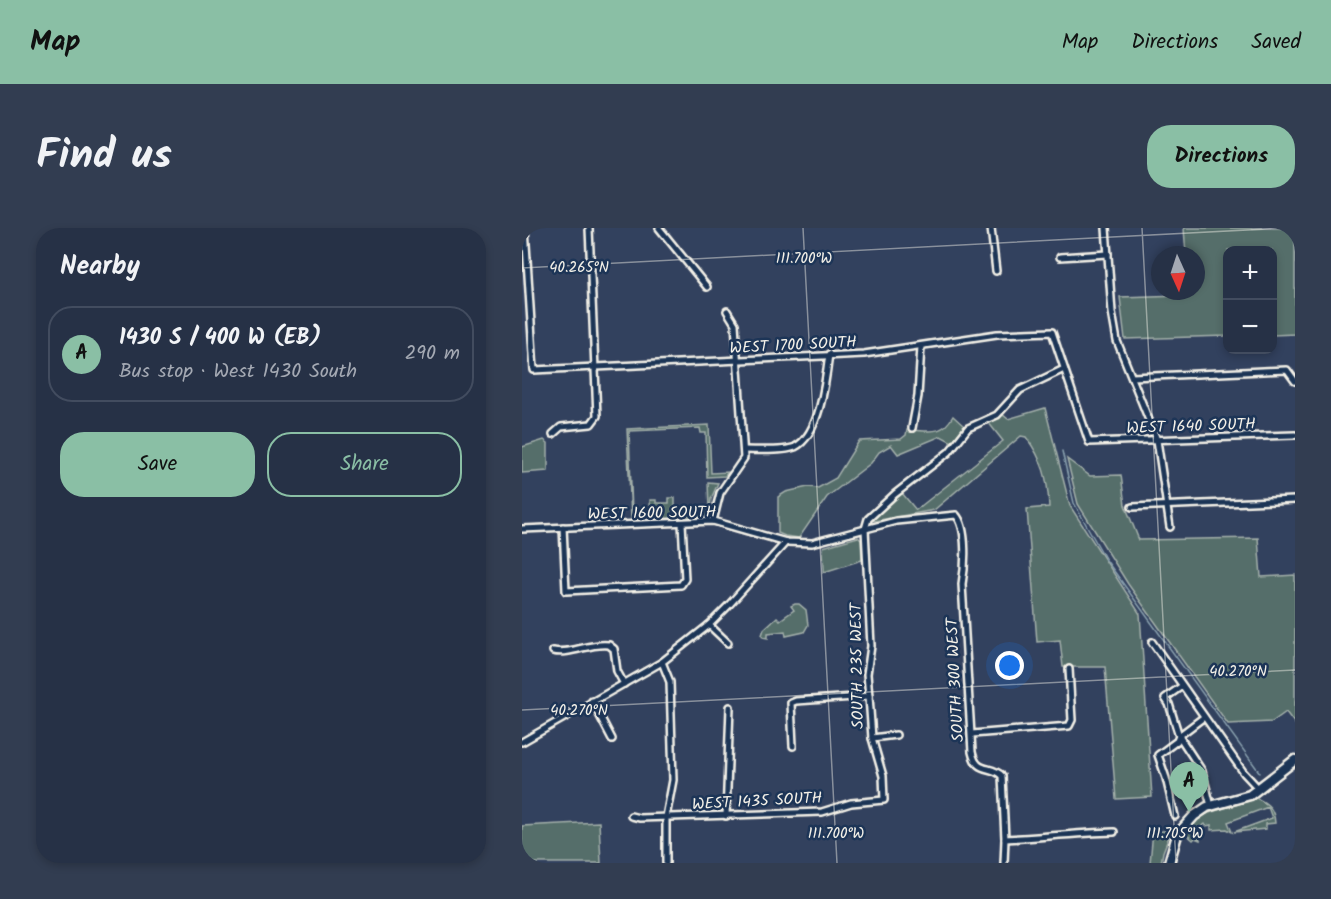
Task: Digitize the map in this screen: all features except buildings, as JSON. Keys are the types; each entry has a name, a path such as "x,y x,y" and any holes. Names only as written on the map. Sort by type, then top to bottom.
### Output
{"street":[{"name":"WEST 1700 SOUTH","path":"525,228 534,370 864,354 997,334 1052,332 1064,369"},
{"path":"553,434 561,427 588,425 594,421 597,414 588,228"},
{"path":"658,228 707,287"},
{"path":"991,228 996,271"},
{"path":"1106,228 1112,312 1117,341 1157,440 1170,527"},
{"path":"1060,257 1108,254"},
{"path":"713,521 720,494 744,458 735,324 727,311"},
{"path":"912,428 918,396 921,345"},
{"path":"744,450 795,447 807,436 819,411 826,386 829,354"},
{"path":"865,529 868,519 895,494 949,452 968,428 997,415 1020,390 1064,369"},
{"name":"WEST 1640 SOUTH","path":"1064,369 1089,442 1295,435"},
{"path":"1132,377 1287,370 1295,381"},
{"path":"1132,507 1295,500"},
{"name":"WEST 1600 SOUTH","path":"522,529 713,521 786,542 822,541 907,519 956,515"},
{"name":"SOUTH 300 WEST","path":"956,515 961,523 963,535 962,584 972,752 976,762 983,768 996,771 1002,776 1004,863"},
{"path":"563,527 567,591 683,584 685,579 682,523"},
{"name":"SOUTH 235 WEST","path":"865,529 871,646 867,674 872,738 883,776 884,800"},
{"path":"522,742 662,662 709,625 786,542"},
{"path":"709,625 728,643"},
{"path":"1152,642 1244,773 1259,789"},
{"path":"553,651 562,653 589,645 609,645 614,649 617,671 624,684"},
{"path":"662,662 670,682 673,780 666,818 666,863"},
{"path":"972,734 1066,727 1071,724 1069,669"},
{"path":"1182,686 1165,698 1179,736 1202,771 1211,806"},
{"path":"793,746 791,703 796,700 869,696"},
{"path":"592,702 612,739"},
{"path":"726,816 730,708"},
{"path":"1175,816 1158,755 1204,717"},
{"path":"872,738 896,735"},
{"path":"1169,863 1177,835 1200,811 1240,799 1259,789 1295,760"},
{"name":"WEST 1435 SOUTH","path":"631,816 666,818 822,812 851,803 884,800"},
{"path":"1005,839 1049,837 1069,833 1114,832"}],"green space":[{"path":"1184,228 1295,228 1295,334 1277,335 1277,246 1223,246 1223,336 1125,339 1120,297 1151,296 1151,300 1205,300 1205,246 1185,246"},
{"path":"1045,408 1070,506 1140,614 1152,797 1116,799 1105,667 1063,667 1060,640 1037,642 1027,509 1049,507 1044,470 1026,437 1021,436 934,510 874,521 873,517 902,493 916,510 1003,441 988,422 1003,415 1008,419"},
{"path":"953,416 964,426 952,442 941,436 898,454 891,445 879,452 871,463 827,497 799,538 778,533 778,497 786,492 808,487 818,488 836,478 859,441 901,439 906,435 907,430 939,430"},
{"path":"709,425 711,473 728,472 725,476 707,477 706,433 701,433 700,428 629,431 632,513 638,514 639,519 631,519 627,429"},
{"path":"544,440 548,443 548,471 522,473 522,447"},
{"path":"1067,459 1090,476 1121,475 1125,505 1139,540 1258,538 1261,577 1295,575 1295,724 1286,712 1272,722 1228,724 1128,584 1078,504"},
{"path":"708,482 718,483 711,499 709,516 688,517 690,510 709,509"},
{"path":"669,498 675,498 675,518 651,518 650,500 656,500 656,503 669,503"},
{"path":"858,537 861,540 862,560 824,572 823,547"},
{"path":"799,604 806,610 808,625 804,632 786,636 785,631 768,633 768,638 763,637 764,629 777,617 780,620 794,610 791,606"},
{"path":"1256,798 1267,805 1273,814 1275,823 1266,824 1266,829 1234,832 1272,818 1268,807 1228,822 1232,832 1227,829 1211,830 1211,825 1206,826 1205,824 1199,828 1200,840 1195,838 1193,840 1186,834 1197,819 1206,814"},
{"path":"599,822 601,863 522,863 522,826"},
{"path":"1153,831 1171,831 1161,863 1150,863"}],"waterway":[{"path":"1062,451 1074,503 1106,560 1260,773"}],"place":[{"name":"1430 S / 400 W (EB)","path":"1189,812"}]}
